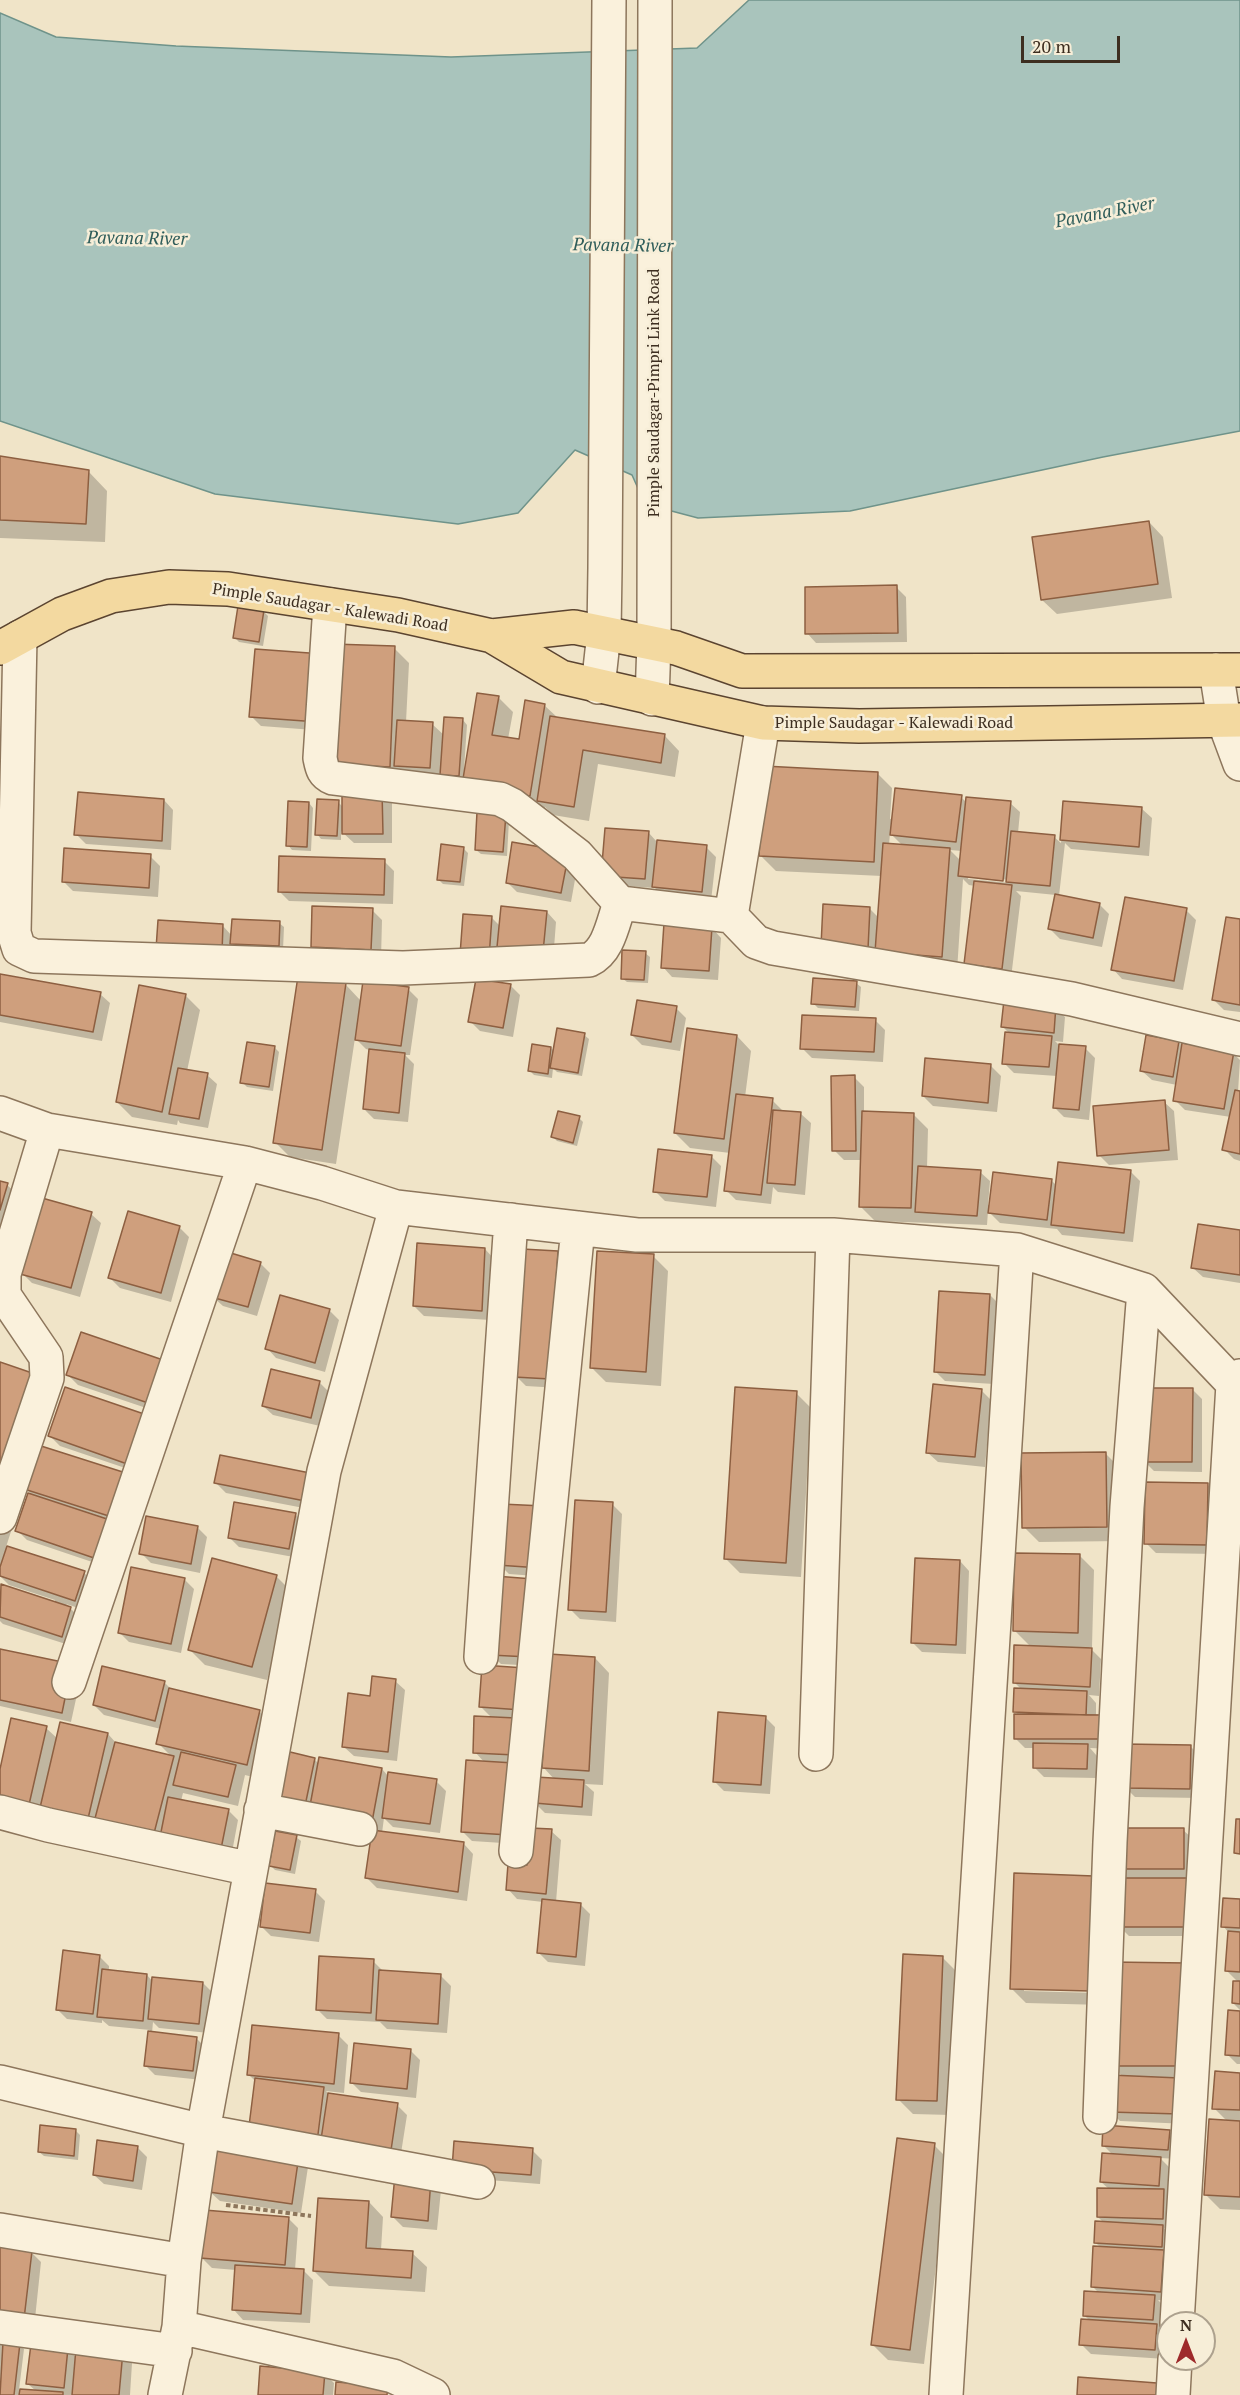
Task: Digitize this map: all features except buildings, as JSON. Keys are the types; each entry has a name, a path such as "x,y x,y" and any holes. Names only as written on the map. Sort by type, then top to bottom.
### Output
{"main road":[{"name":"Pimple Saudagar - Kalewadi Road","path":"10,643 62,614 111,596 169,587 228,589 398,615 492,636 561,677 763,723 859,726 1232,721"},
{"name":"Pimple Saudagar - Kalewadi Road","path":"492,636 574,627 676,648 742,671 1228,670"}],"street":[{"path":"598,687 604,633 609,0"},
{"name":"Pimple Saudagar-Pimpri Link Road","path":"652,699 655,0"},
{"path":"330,605 320,758 326,775 500,799 512,805 576,855 620,903 731,916 756,942 773,948 1072,999 1240,1039"},
{"path":"10,643 14,933 19,949 34,956 403,968 588,960 597,956 603,948 620,903"},
{"path":"1228,670 1232,721 1240,764"},
{"path":"731,916 763,723"},
{"path":"0,1113 47,1130 244,1163 322,1183 396,1207 637,1235 833,1235 1017,1250 1144,1290 1238,1384 1178,2311"},
{"path":"0,1517 47,1378 46,1357 4,1295 4,1274 47,1130"},
{"path":"69,1682 244,1163"},
{"path":"165,2395 177,2339 184,2261 203,2131 324,1471 396,1207"},
{"path":"481,1657 511,1220"},
{"path":"516,1851 578,1228"},
{"path":"816,1754 833,1235"},
{"path":"946,2395 1017,1250"},
{"path":"1100,2117 1110,1842 1127,1507 1144,1290"},
{"path":"261,1810 360,1829"},
{"path":"0,1812 48,1825 251,1869"},
{"path":"0,2082 203,2131 478,2182"},
{"path":"0,2230 184,2261"},
{"path":"0,2327 177,2339 393,2376 433,2395"},
{"path":"1173,2395 1174,2371"}],"path":[{"path":"193,2200 311,2216"}],"water":[{"name":"Pavana River","path":"749,0 1240,0 1240,431 1103,457 850,511 698,518 645,504 632,475 575,450 518,513 458,524 215,494 0,421 0,13 56,37 176,46 451,57 697,48"}]}
